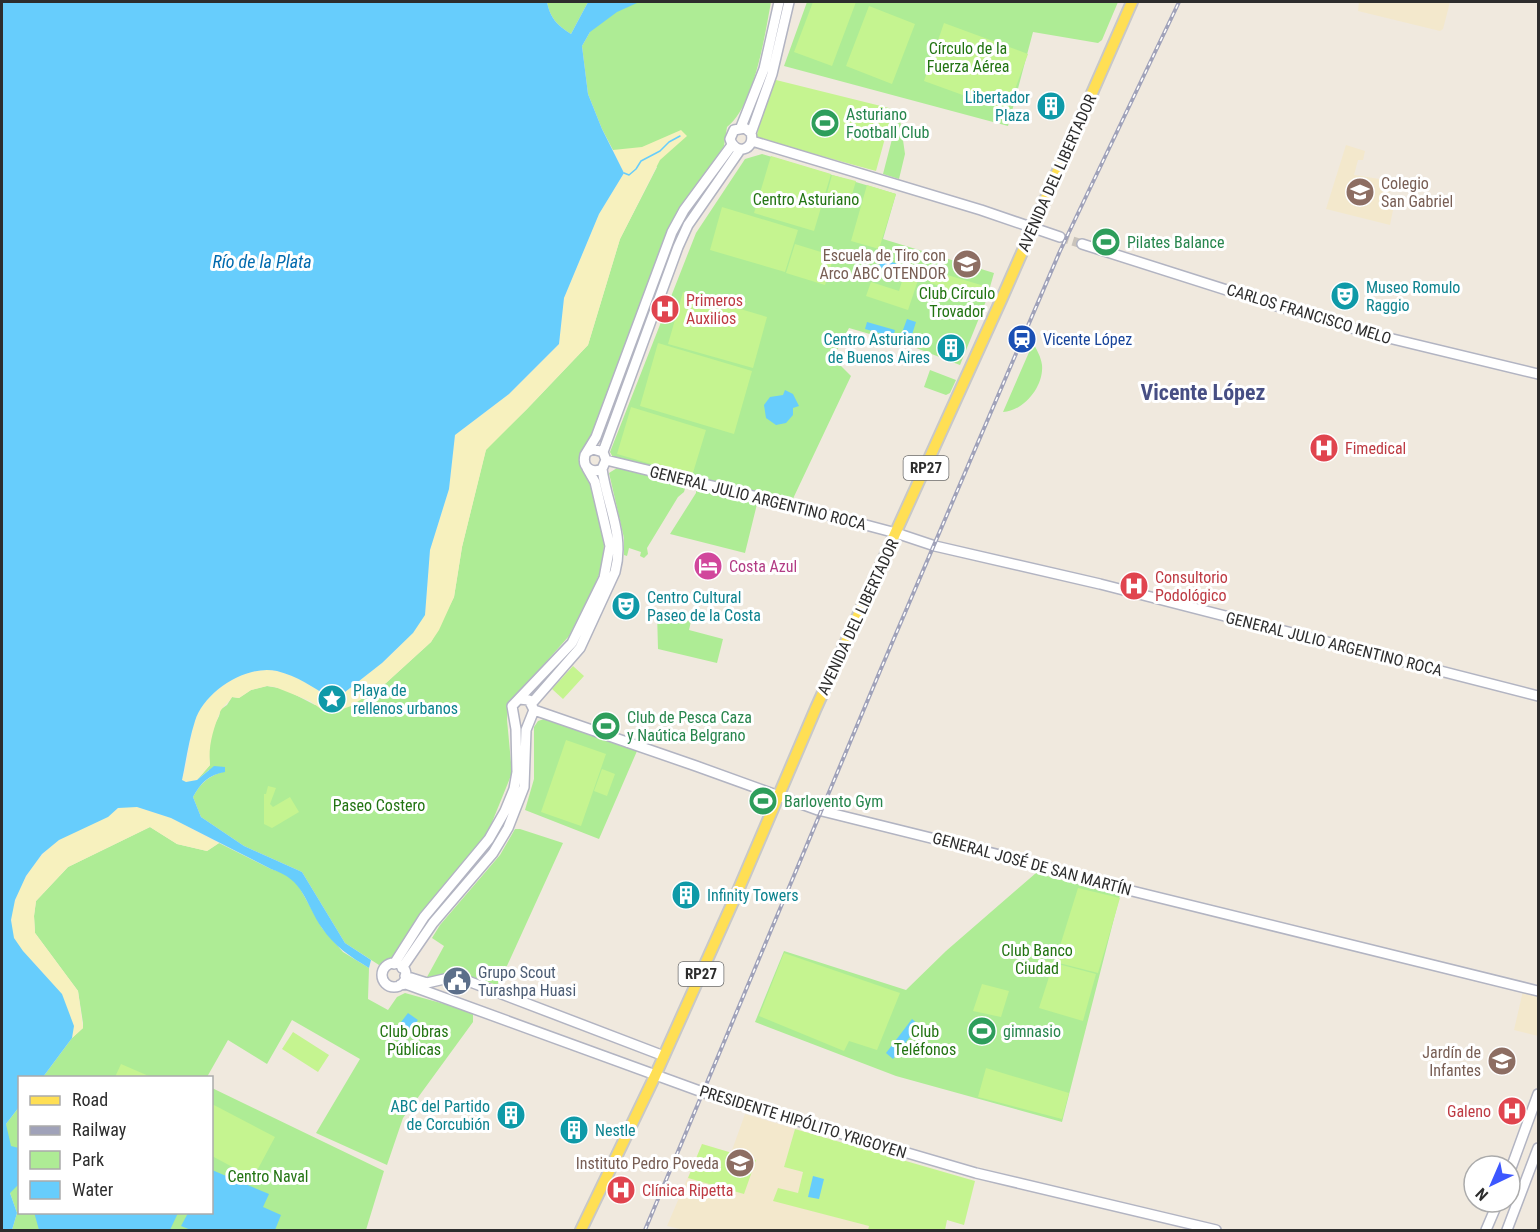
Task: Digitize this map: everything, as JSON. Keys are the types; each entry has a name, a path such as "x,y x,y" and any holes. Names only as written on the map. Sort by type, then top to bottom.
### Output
{"main road":[{"name":"AVENIDA DEL LIBERTADOR","path":"581,1230 664,1056 1131,2"}],"street":[{"path":"741,127 764,69 779,2"},
{"path":"664,1056 460,978 453,977 427,983 401,969 384,969 383,980 388,986 400,985 401,969 424,917 489,839 505,811 514,789 517,772 514,718 511,709 513,703 572,643 604,578 610,546 595,482 584,462 587,452 595,438 672,232 684,210 736,148 748,147 772,74 789,2"},
{"path":"741,127 751,137 1060,237"},
{"path":"736,148 730,135 734,129 741,127"},
{"path":"587,468 593,471 603,460 678,247 688,225 736,148"},
{"name":"CARLOS FRANCISCO MELO","path":"1082,244 1372,334 1539,374"},
{"path":"514,718 524,721 580,648 615,572 619,540 603,460 597,449 587,452"},
{"name":"GENERAL JULIO ARGENTINO ROCA","path":"603,460 790,505 896,533 935,546 1100,584 1539,696"},
{"path":"401,969 433,923 493,853 507,831 524,787 526,731 532,710 526,699 519,699"},
{"name":"GENERAL JOSÉ DE SAN MARTÍN","path":"532,710 831,814 844,815 1128,890 1539,991"},
{"name":"PRESIDENTE HIPÓLITO YRIGOYEN","path":"400,985 406,984 716,1097 976,1173 1216,1230"},
{"path":"1516,1154 1539,1094"},
{"path":"1507,1230 1539,1148"},
{"path":"1486,1230 1493,1214"}],"shaded area":[{"path":"1359,2 1450,2 1443,29 1440,31 1358,11"},
{"name":"Colegio San Gabriel","path":"1346,145 1365,151 1363,160 1358,160 1354,175 1392,181 1387,203 1394,205 1390,225 1326,209"},
{"path":"1523,991 1538,995 1538,1036 1514,1030"},
{"path":"745,1114 795,1129 784,1167 803,1172 795,1206 869,1226 868,1230 684,1230 667,1226 702,1144 731,1153"}],"green space":[{"path":"547,2 588,2 571,34 555,21"},
{"name":"Paseo Costero","path":"590,2 771,2 757,69 744,104 727,127 724,146 669,228 589,442 579,460 581,468 589,479 604,544 603,565 569,636 508,703 507,720 512,773 486,837 419,916 391,959 379,965 345,943 302,872 244,846 201,817 193,797 206,780 225,771 209,770 197,780 210,765 209,755 213,729 220,710 232,697 239,698 251,690 267,686 284,689 315,705 363,698 386,683 431,642 454,597 462,547 486,449 588,345 620,239 657,167 613,150 602,129 588,94 582,46 590,32"},
{"name":"Círculo de la Fuerza Aérea","path":"807,2 1118,2 1102,40 1098,43 1033,32 1008,126 784,66"},
{"path":"813,2 856,2 832,66 794,52"},
{"path":"869,6 915,24 892,84 846,66"},
{"path":"944,23 1028,54 1007,111 924,81"},
{"name":"Asturiano Football Club","path":"772,79 893,109 876,171 756,138"},
{"path":"899,112 905,154 899,179 883,174"},
{"path":"762,154 896,194 883,239 994,273 986,301 960,365 911,346 849,328 833,358 851,376 790,505 616,463 610,452 696,233 745,159"},
{"name":"Centro Asturiano","path":"771,156 831,174 814,231 754,213"},
{"path":"832,175 856,181 848,208 825,201"},
{"path":"867,185 896,194 879,249 851,241"},
{"path":"722,207 798,230 785,272 710,250"},
{"path":"795,244 834,256 825,285 786,273"},
{"path":"934,271 991,288 987,301 930,283"},
{"path":"904,275 918,280 908,310 866,296 871,282 899,291"},
{"path":"683,292 767,317 753,368 668,344"},
{"path":"658,343 752,371 734,434 640,406"},
{"path":"1033,343 1041,362 1040,381 1025,402 1011,411 1003,412"},
{"path":"930,370 956,380 950,393 946,395 924,387"},
{"path":"631,407 706,430 692,476 617,454"},
{"path":"617,468 686,485 684,492 678,497 647,548 648,554 644,558 640,556 641,552 629,548 627,556 624,555 624,538 609,473"},
{"path":"696,490 757,504 745,553 670,534"},
{"path":"657,612 691,621 689,630 723,639 717,663 658,649"},
{"path":"573,666 584,676 563,699 552,689"},
{"path":"544,719 637,751 599,839 525,810 534,779 534,727 538,721"},
{"path":"566,740 606,754 581,826 541,812"},
{"path":"602,769 615,774 607,796 594,791"},
{"path":"268,786 276,788 270,804 273,807 290,797 299,812 272,828 264,824 264,794"},
{"name":"Club Obras Públicas","path":"150,827 177,844 207,851 219,843 271,869 287,874 298,885 322,928 343,952 369,968 368,999 388,1010 397,997 405,993 473,1012 473,1022 403,1118 387,1165 316,1133 360,1059 292,1020 267,1064 228,1040 208,1076 44,1076 72,1038 83,1028 78,991 35,933 36,901 68,867"},
{"path":"515,829 563,843 501,979 497,985 457,972 432,979 427,977 444,946 432,938 440,925 500,855"},
{"path":"1036,873 1120,895 1062,1122 896,1076 755,1022 784,951 906,990 946,951"},
{"path":"1078,888 1120,898 1098,973 1055,962"},
{"path":"784,953 900,993 877,1050 849,1041 844,1051 759,1016"},
{"path":"1043,960 1096,974 1083,1021 1039,1008 1049,977 1039,974"},
{"path":"982,984 1009,991 1001,1017 973,1011"},
{"path":"293,1032 329,1055 318,1072 282,1049"},
{"path":"121,1064 149,1076 115,1076"},
{"path":"986,1068 1069,1093 1062,1119 978,1097"},
{"name":"Centro Naval","path":"213,1088 384,1171 366,1230 12,1230 17,1213 10,1193 6,1124 18,1108 18,1214 213,1214"},
{"path":"213,1105 275,1137 253,1178 213,1157"},
{"path":"795,1129 975,1181 964,1225 947,1220 945,1230 868,1230 869,1226 773,1201 778,1188 798,1193 803,1172 784,1167"},
{"path":"702,1144 756,1160 744,1194 688,1178"}],"sand":[{"path":"681,130 687,136 660,160 620,239 588,345 486,450 462,547 454,597 431,642 386,683 351,706 334,712 321,709 310,701 275,687 267,686 251,690 239,698 232,697 221,710 215,725 210,745 210,765 197,780 186,782 182,780 193,728 200,710 207,700 228,683 252,672 277,671 298,679 331,698 345,692 382,663 398,648 425,615 430,550 449,489 455,435 509,394 559,344 564,298 599,214 624,173 613,150 642,147"},
{"path":"137,807 171,818 219,843 207,851 177,844 150,827 68,867 36,901 35,933 78,991 83,1028 72,1038 71,1018 57,990 21,950 14,938 11,926 12,912 22,884 30,870 49,848 75,830 107,817 119,808"}],"water":[{"name":"Río de la Plata","path":"2,2 547,2 555,21 571,34 588,2 647,2 637,3 617,12 590,32 582,46 588,94 624,173 599,214 564,298 559,344 509,394 455,435 449,489 430,550 425,615 413,633 382,663 345,692 330,698 305,682 284,673 265,670 252,672 228,682 217,691 207,700 195,721 182,780 186,782 197,780 214,766 225,767 225,772 206,780 193,797 201,817 244,846 302,872 345,943 371,960 369,968 337,946 322,928 302,893 291,879 171,818 137,807 118,808 108,817 59,840 42,854 26,876 15,900 11,920 14,938 62,994 74,1026 72,1038 44,1076 18,1076 18,1108 6,1124 11,1146 18,1148 18,1185 10,1193 17,1213 12,1230 2,1230"},
{"path":"881,259 902,265 899,274 879,267"},
{"path":"907,319 916,322 910,341 900,338"},
{"path":"867,322 895,330 893,337 865,329"},
{"path":"785,390 793,394 799,406 793,408 793,415 786,423 776,425 766,418 764,405 770,397 783,395"},
{"path":"408,1013 418,1020 401,1042 391,1035"},
{"path":"912,1019 919,1025 893,1059 886,1053"},
{"path":"213,1170 269,1194 263,1207 281,1215 275,1230 191,1230 181,1226 187,1214 213,1214"},
{"path":"813,1176 824,1179 819,1199 808,1197"},
{"path":"35,1214 178,1214 170,1230 39,1230"}],"waterway":[{"path":"624,173 629,175 641,161 660,151 680,136"}],"tunnel":[{"path":"1060,237 1082,244"}],"railway":[{"path":"645,1230 880,671 1060,251 1179,2"}],"place":[{"name":"Libertador Plaza","path":"1051,106"},
{"name":"Asturiano Football Club","path":"825,123"},
{"name":"Colegio San Gabriel","path":"1360,192"},
{"name":"Pilates Balance","path":"1106,242"},
{"name":"Escuela de Tiro con Arco ABC OTENDOR","path":"967,264"},
{"name":"Museo Romulo Raggio","path":"1345,296"},
{"name":"Primeros Auxilios","path":"665,309"},
{"name":"Vicente López","path":"1022,339"},
{"name":"Centro Asturiano de Buenos Aires","path":"951,348"},
{"name":"Fimedical","path":"1324,448"},
{"name":"Costa Azul","path":"708,566"},
{"name":"Consultorio Podológico","path":"1134,586"},
{"name":"Centro Cultural Paseo de la Costa","path":"626,606"},
{"name":"Playa de rellenos urbanos","path":"332,699"},
{"name":"Club de Pesca Caza y Naútica Belgrano","path":"606,726"},
{"name":"Barlovento Gym","path":"763,801"},
{"name":"Infinity Towers","path":"686,895"},
{"name":"Grupo Scout Turashpa Huasi","path":"457,981"},
{"name":"gimnasio","path":"982,1031"},
{"name":"Jardín de Infantes","path":"1502,1061"},
{"name":"Galeno","path":"1512,1111"},
{"name":"ABC del Partido de Corcubión","path":"511,1115"},
{"name":"Nestle","path":"574,1130"},
{"name":"Instituto Pedro Poveda","path":"740,1163"},
{"name":"Clínica Ripetta","path":"621,1190"}],"district":[{"name":"Vicente López","path":"1203,392"}],"park label":[{"name":"Club Círculo Trovador","path":"957,302"},
{"name":"Club Banco Ciudad","path":"1037,959"},
{"name":"Club Teléfonos","path":"925,1040"}]}
